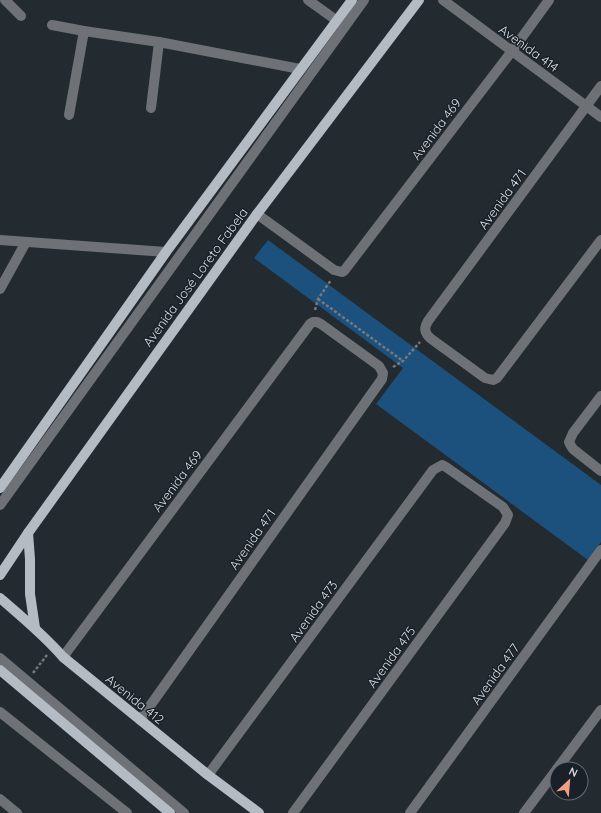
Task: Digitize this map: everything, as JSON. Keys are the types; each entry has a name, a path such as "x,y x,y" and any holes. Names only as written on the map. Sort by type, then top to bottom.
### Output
{"main road":[{"path":"0,488 3,481 166,252 352,0"},
{"name":"Avenida José Loreto Fabela","path":"0,575 28,533 257,214 419,0"},
{"path":"28,533 30,594 35,628"},
{"name":"Avenida 412","path":"0,598 35,628 63,657 258,813"},
{"path":"3,673 170,813"}],"street":[{"path":"5,0 21,16"},
{"path":"308,0 336,20"},
{"path":"0,505 364,0"},
{"name":"Avenida 414","path":"443,0 601,116"},
{"name":"Avenida 469","path":"340,272 347,269 549,0"},
{"path":"52,25 159,42 300,69"},
{"path":"69,115 84,31"},
{"path":"151,108 159,42"},
{"name":"Avenida 471","path":"426,332 425,325 601,86"},
{"path":"257,214 340,272"},
{"path":"0,240 166,252"},
{"path":"426,332 430,338 485,378 493,380 499,375 601,240"},
{"path":"0,289 26,242"},
{"path":"314,322 321,324 379,366 383,373"},
{"name":"Avenida 469","path":"63,657 307,327 314,322"},
{"name":"Avenida 471","path":"140,720 382,379 383,373"},
{"path":"601,396 573,433 569,442 573,449 601,471"},
{"name":"Avenida 473","path":"208,774 433,470 442,465 451,470 503,507 508,515"},
{"name":"Avenida 475","path":"293,813 506,523 508,515"},
{"name":"Avenida 477","path":"410,813 601,550"},
{"path":"0,658 184,813"},
{"path":"563,761 601,710"},
{"path":"0,712 127,813"},
{"path":"524,813 549,780"},
{"path":"0,799 17,813"}],"path":[{"path":"314,322 318,299 340,272"},
{"path":"318,299 403,361"},
{"path":"383,373 403,361 426,332"},
{"path":"27,680 54,647"}],"shaded area":[{"path":"268,240 601,485 601,542 588,560 376,404 403,368 254,258"}]}
